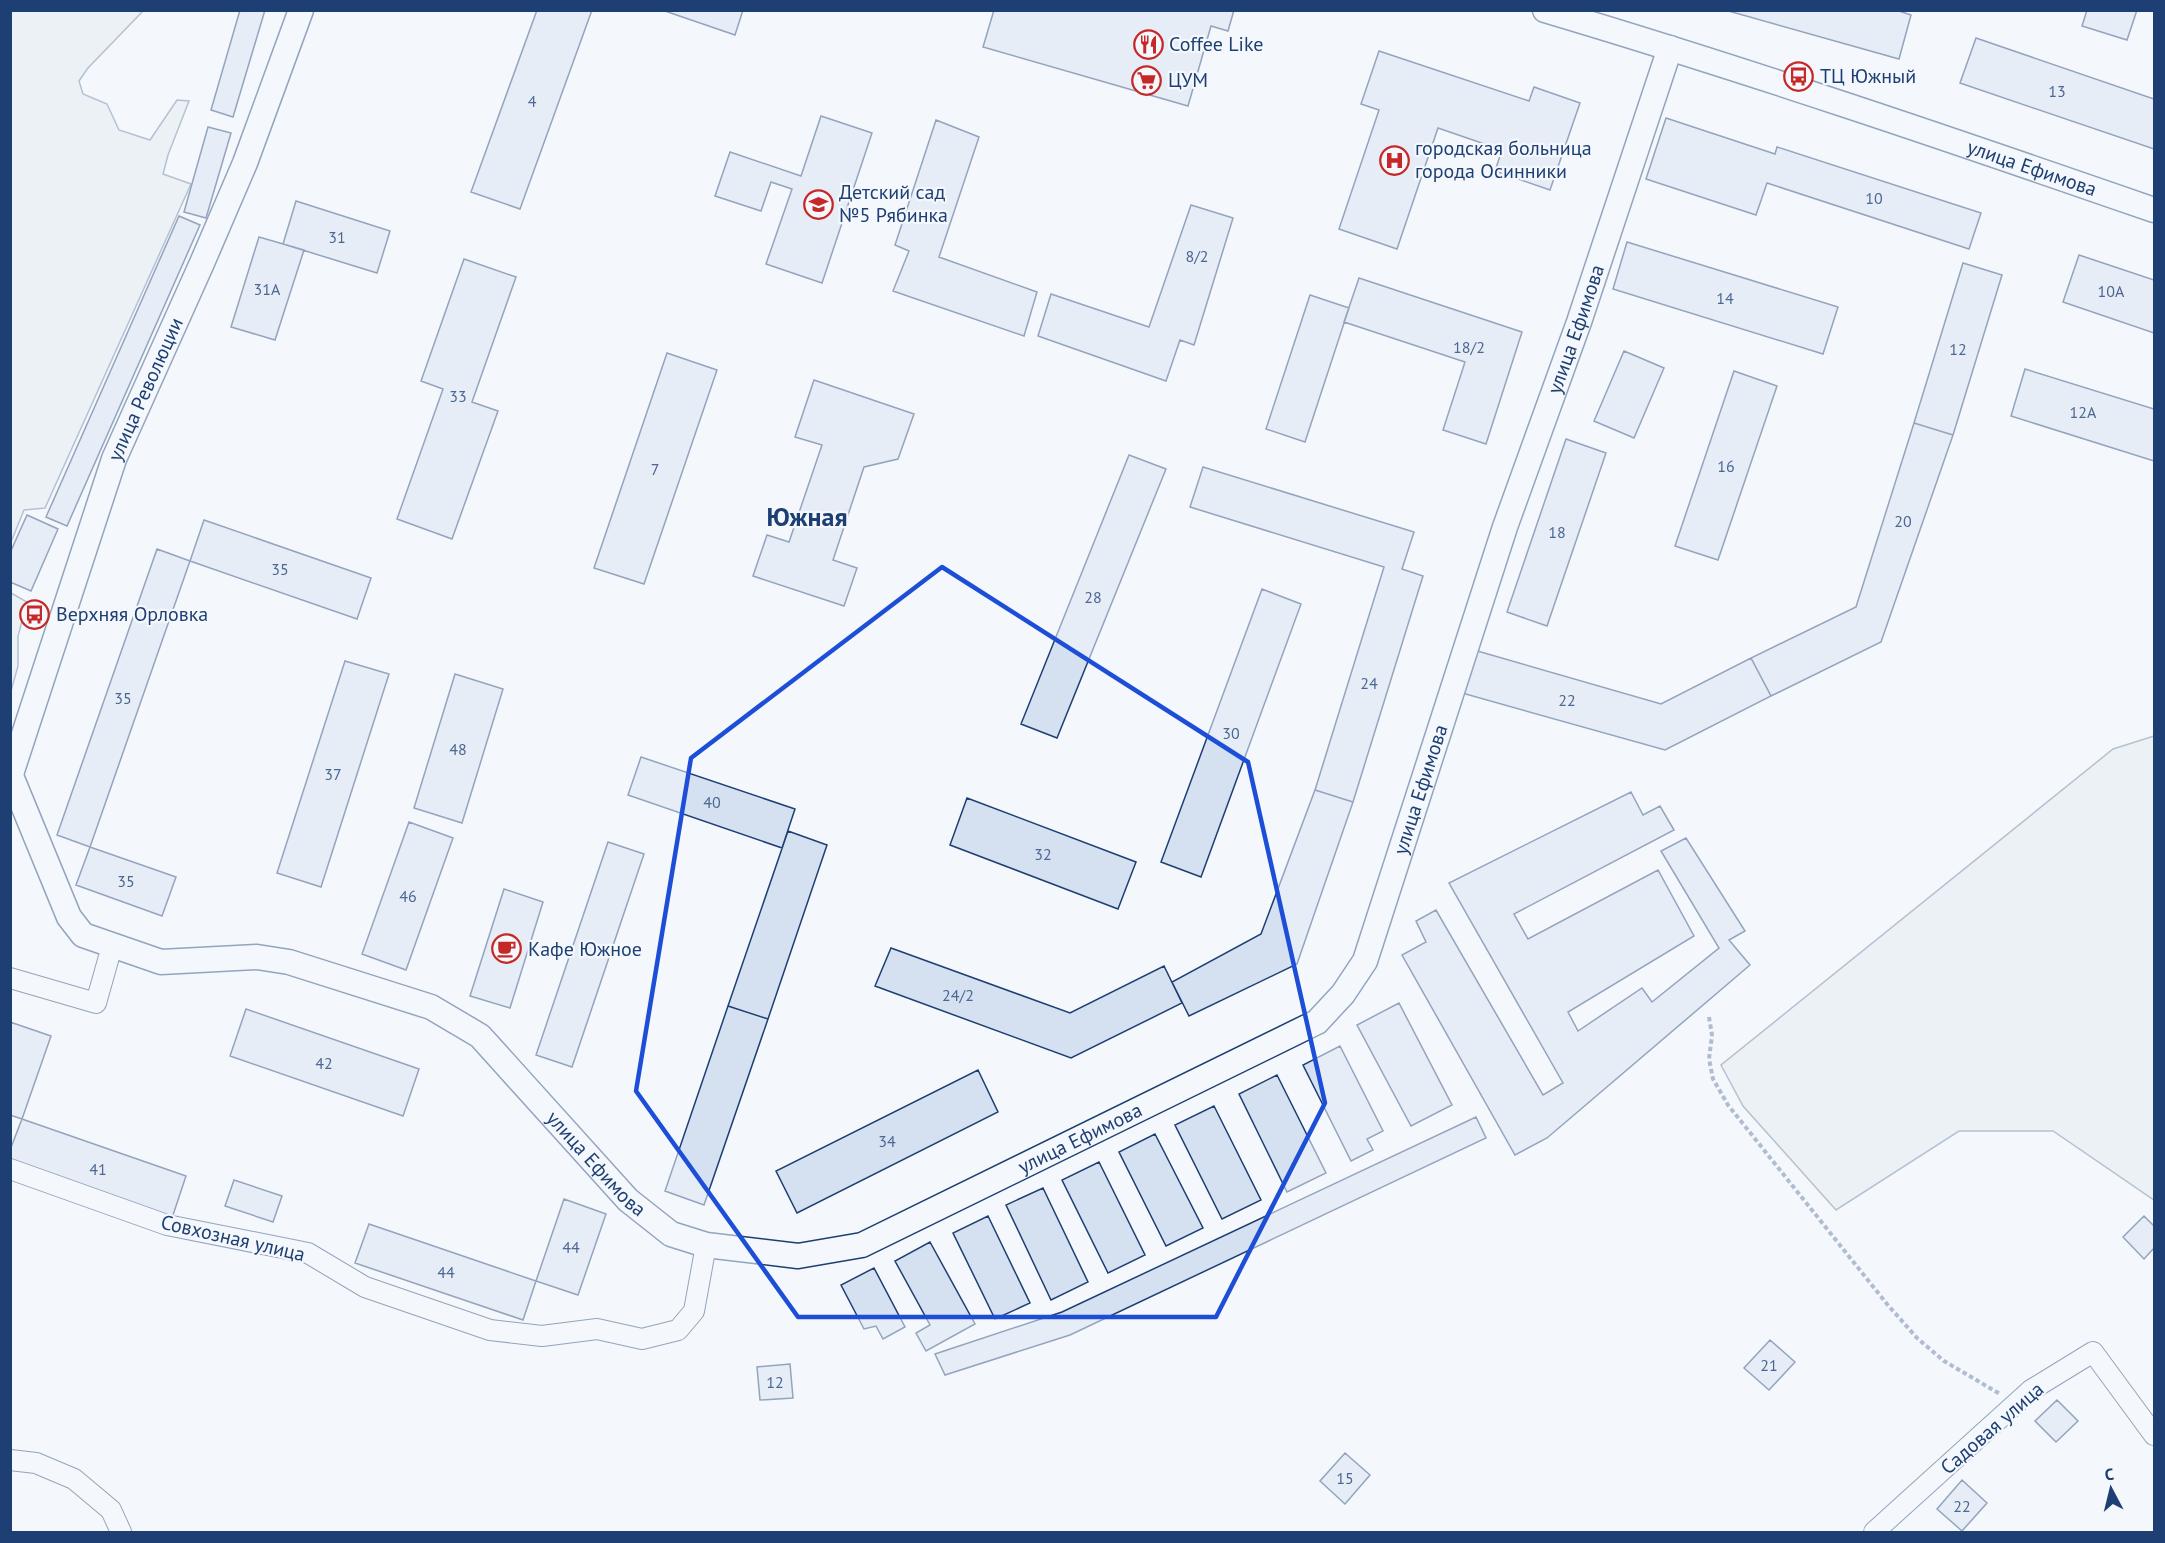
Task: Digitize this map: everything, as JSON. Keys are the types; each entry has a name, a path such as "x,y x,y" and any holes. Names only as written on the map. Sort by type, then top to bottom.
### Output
{"street":[{"name":"улица Революции","path":"11,777 114,459 244,163 301,10"},
{"name":"улица Ефимова","path":"1545,10 1670,48 2154,210"},
{"name":"улица Ефимова","path":"11,777 69,916 83,935 161,962 257,957 289,962 431,1007 480,1036 628,1200 671,1234 706,1245 798,1256 862,1245 1317,1022 1343,994 1365,961 1505,526 1586,301 1670,48"},
{"path":"10,978 96,1003 112,946"},
{"name":"Совхозная улица","path":"10,1169 168,1225 308,1253 365,1287 490,1330 542,1336 597,1329 642,1339 678,1330 694,1311 706,1245"},
{"name":"Садовая улица","path":"1874,1533 2031,1390 2092,1352 2154,1435"},
{"path":"10,1460 36,1463 74,1479 111,1510 121,1533"}],"path":[{"path":"1709,1017 1712,1035 1708,1059 1713,1079 1728,1105 1887,1304 1917,1338 1944,1361 2016,1404"}],"highlighted area":[{"path":"942,567 1248,762 1325,1103 1216,1317 798,1317 636,1091 691,758"}],"shaded area":[{"path":"11,10 143,11 88,68 79,81 83,94 107,104 119,130 150,140 177,100 189,101 163,174 191,184 45,508 24,510 11,542"},
{"path":"11,593 27,602 18,636 18,666 11,691"},
{"path":"2154,736 2154,1200 2053,1131 1959,1131 1836,1210 1743,1106 1721,1065 2113,749"}],"building":[{"path":"240,10 265,10 233,117 211,110"},
{"path":"537,10 592,10 520,209 471,192"},
{"path":"662,10 743,10 735,35"},
{"name":"ЦУМ","path":"994,10 1234,10 1228,31 1211,26 1188,106 983,47"},
{"path":"1725,10 1896,10 1911,15 1899,59"},
{"path":"2087,10 2137,10 2127,40 2082,26"},
{"path":"1976,38 2154,99 2154,149 1960,83"},
{"name":"городская больница города Осинники","path":"1379,51 1529,101 1534,87 1580,103 1550,190 1495,171 1502,150 1438,128 1397,249 1339,229 1379,110 1361,104"},
{"name":"Детский сад №5 Рябинка","path":"821,116 872,133 822,283 766,264 792,189 771,182 761,211 715,196 730,152 801,176"},
{"path":"1666,118 1775,154 1777,147 1981,213 1969,249 1767,183 1756,215 1646,179"},
{"path":"936,120 979,137 939,257 1037,292 1024,336 893,291 909,251 895,245"},
{"path":"208,127 231,133 206,218 184,212"},
{"path":"296,201 390,231 377,273 283,244"},
{"path":"1191,205 1233,218 1194,345 1180,340 1166,381 1038,336 1051,294 1149,327"},
{"path":"179,216 200,225 67,526 46,517"},
{"path":"259,237 304,250 275,340 231,327"},
{"path":"1627,242 1838,307 1823,354 1613,289"},
{"path":"2079,255 2154,280 2154,333 2063,302"},
{"path":"464,259 516,277 472,402 498,411 452,539 397,519 443,389 421,381"},
{"path":"1963,263 2002,275 1953,435 1914,423"},
{"path":"1359,278 1522,332 1486,444 1443,430 1465,362 1344,322"},
{"path":"1310,295 1349,308 1305,442 1266,429"},
{"path":"1624,351 1664,368 1634,438 1594,421"},
{"path":"667,353 717,370 644,584 594,568"},
{"path":"2025,369 2154,409 2154,461 2011,416"},
{"path":"1734,371 1777,386 1718,560 1675,546"},
{"path":"814,380 914,414 898,459 864,467 833,560 857,568 844,606 753,576 767,535 789,542 822,445 795,437"},
{"path":"1914,423 1953,435 1881,642 1771,696 1751,658 1856,607"},
{"path":"1566,439 1606,453 1547,626 1507,612"},
{"path":"1129,455 1166,469 1057,738 1021,724"},
{"path":"1203,467 1414,532 1402,569 1423,576 1353,802 1315,790 1384,567 1190,507"},
{"path":"27,515 58,529 31,591 10,582 10,553"},
{"path":"204,520 371,578 357,619 190,561"},
{"path":"157,549 190,561 90,847 57,835"},
{"path":"1262,589 1301,604 1201,877 1161,862"},
{"path":"1474,650 1661,704 1751,658 1771,696 1665,750 1462,693"},
{"path":"345,661 389,674 321,887 277,873"},
{"path":"455,674 503,689 462,823 414,808"},
{"path":"641,757 795,809 782,848 628,795"},
{"path":"1315,790 1353,802 1297,964 1189,1016 1172,982 1261,934"},
{"path":"1631,792 1643,815 1660,806 1674,830 1514,914 1528,939 1658,870 1694,936 1568,1012 1578,1031 1642,988 1652,1002 1719,948 1661,851 1686,838 1745,931 1729,940 1750,965 1547,1138 1515,1155 1402,955 1426,942 1416,921 1436,910 1543,1095 1563,1083 1449,883"},
{"path":"967,798 1136,862 1118,909 950,845"},
{"path":"409,822 453,838 406,970 362,954"},
{"path":"788,831 827,845 768,1019 728,1006"},
{"path":"608,842 644,854 572,1067 536,1055"},
{"path":"90,847 176,877 162,916 76,885"},
{"name":"Кафе Южное","path":"504,889 543,902 510,1008 470,996"},
{"path":"891,948 1070,1013 1164,966 1182,1003 1071,1058 875,986"},
{"path":"1399,1003 1452,1105 1411,1126 1357,1025"},
{"path":"728,1006 768,1019 704,1205 665,1191"},
{"path":"246,1009 419,1069 403,1116 230,1056"},
{"path":"10,1022 51,1036 22,1119 10,1115"},
{"path":"1340,1046 1383,1131 1367,1139 1373,1150 1351,1161 1303,1065"},
{"path":"978,1070 998,1112 797,1213 776,1171"},
{"path":"1277,1075 1326,1173 1287,1192 1239,1094"},
{"path":"1214,1106 1261,1200 1222,1219 1175,1125"},
{"path":"1476,1117 1486,1138 1070,1335 945,1375 935,1354 1062,1312"},
{"path":"22,1119 186,1176 172,1218 10,1161 10,1150"},
{"path":"1155,1134 1203,1228 1166,1246 1119,1152"},
{"path":"1099,1162 1145,1255 1108,1273 1062,1180"},
{"path":"234,1180 282,1196 273,1222 225,1206"},
{"path":"1043,1188 1088,1282 1051,1300 1006,1205"},
{"path":"564,1199 606,1214 578,1295 536,1281"},
{"path":"988,1216 1030,1303 995,1319 953,1233"},
{"path":"2144,1216 2154,1226 2154,1248 2144,1259 2123,1237"},
{"path":"369,1224 536,1281 523,1320 355,1263"},
{"path":"930,1242 975,1324 926,1351 916,1333 930,1325 895,1261"},
{"path":"874,1268 905,1327 883,1339 876,1326 864,1329 841,1285"},
{"path":"1770,1340 1795,1362 1769,1390 1744,1368"},
{"path":"790,1364 793,1398 760,1400 757,1367"},
{"path":"2057,1400 2078,1421 2056,1442 2035,1421"},
{"path":"1345,1453 1370,1475 1345,1504 1320,1481"},
{"path":"1962,1480 1987,1503 1962,1531 1937,1509"}],"place":[{"name":"Coffee Like","path":"1148,44"},
{"name":"ТЦ Южный","path":"1799,76"},
{"name":"ЦУМ","path":"1147,80"},
{"name":"городская больница города Осинники","path":"1394,160"},
{"name":"Детский сад №5 Рябинка","path":"818,204"},
{"name":"Верхняя Орловка","path":"35,614"},
{"name":"Кафе Южное","path":"507,949"}],"district":[{"name":"Южная","path":"807,516"}]}
